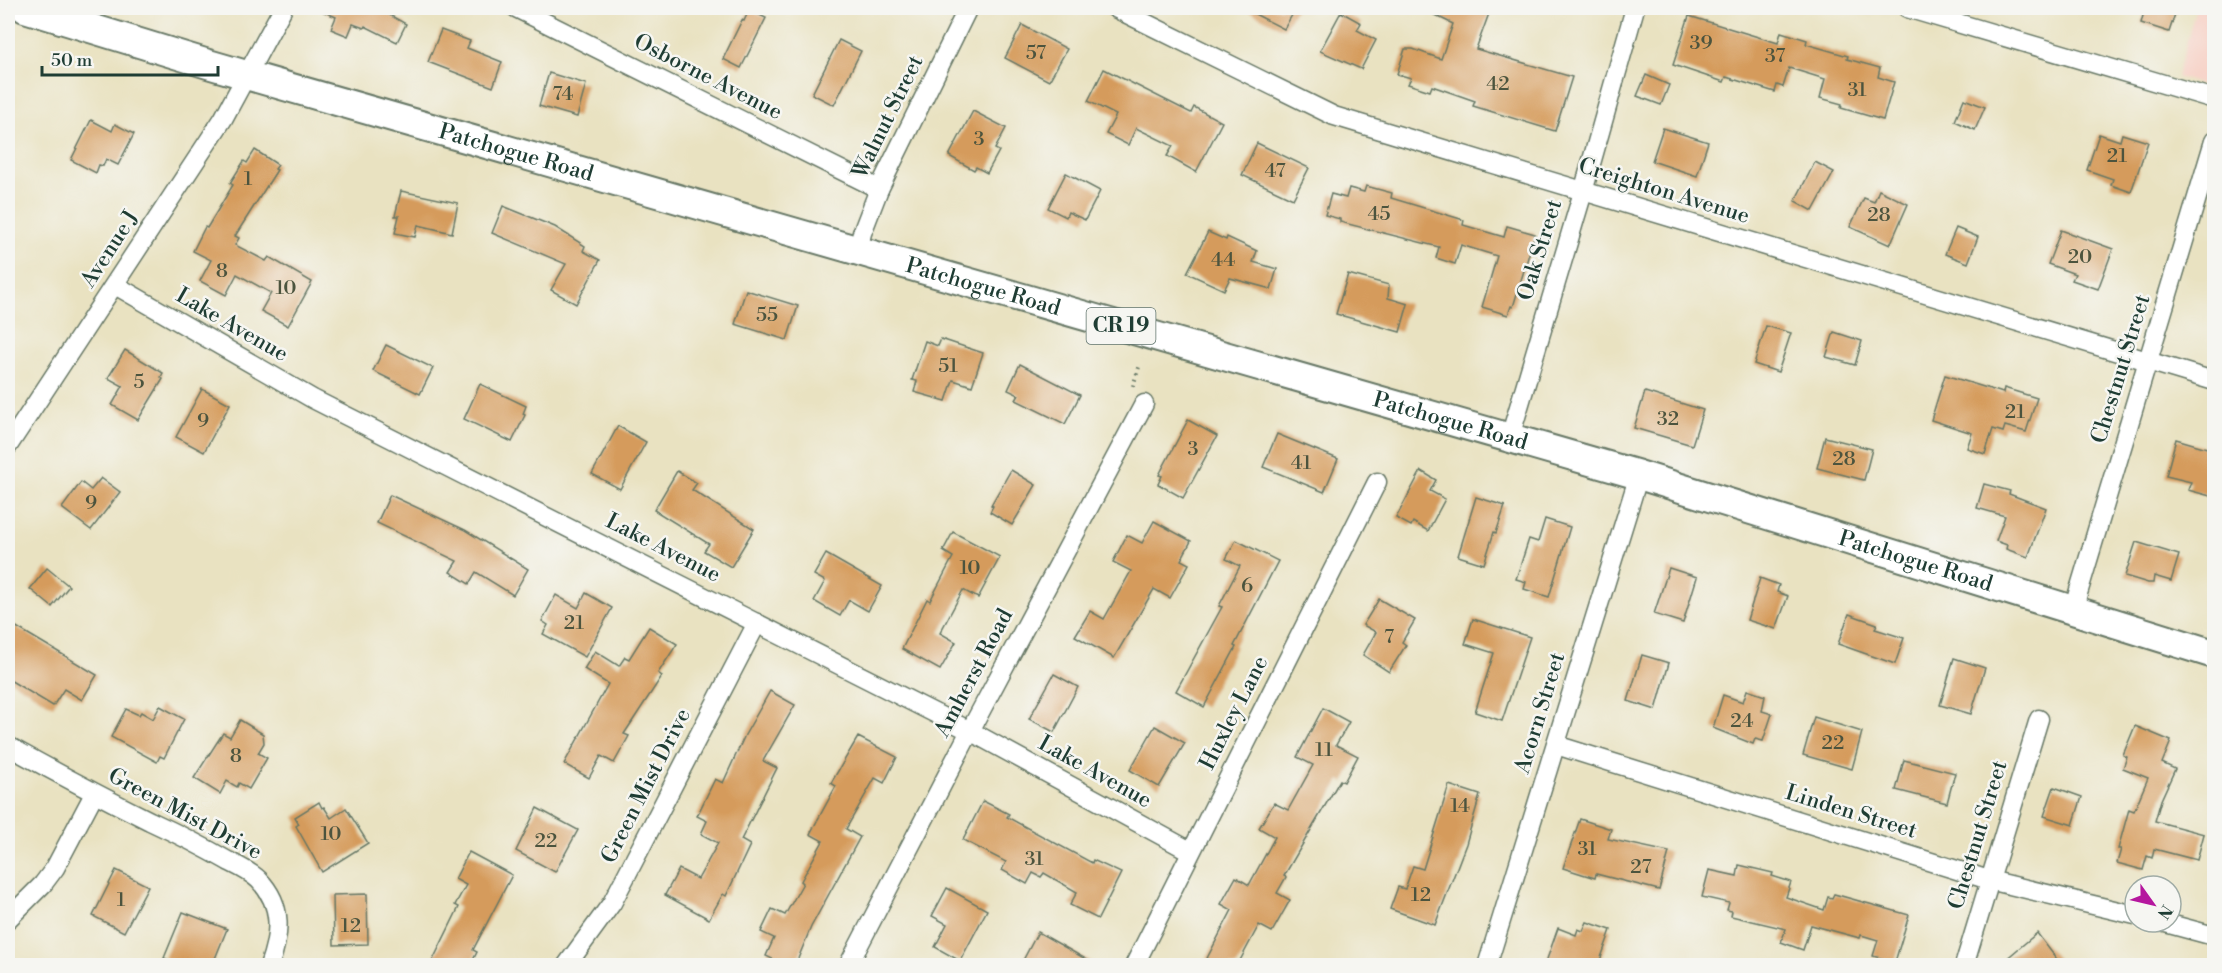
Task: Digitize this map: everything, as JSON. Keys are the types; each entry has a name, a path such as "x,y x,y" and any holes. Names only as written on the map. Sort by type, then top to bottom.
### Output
{"main road":[{"name":"Patchogue Road","path":"25,8 247,75 1639,475 2214,654"}],"street":[{"name":"Avenue J","path":"8,446 223,119 283,8"},
{"name":"Osborne Avenue","path":"516,8 879,189"},
{"name":"Walnut Street","path":"858,251 862,233 879,189 968,8"},
{"name":"Creighton Avenue","path":"1115,8 1334,116 2214,381"},
{"name":"Oak Street","path":"1510,437 1635,8"},
{"path":"1907,8 2214,99"},
{"name":"Chestnut Street","path":"2073,610 2214,141"},
{"name":"Lake Avenue","path":"115,285 313,399 970,731 1190,851"},
{"name":"Amherst Road","path":"848,966 1144,404"},
{"name":"Acorn Street","path":"1487,966 1639,475"},
{"name":"Huxley Lane","path":"1134,966 1377,482"},
{"name":"Green Mist Drive","path":"566,966 612,903 758,623"},
{"name":"Chestnut Street","path":"1965,966 2039,719"},
{"name":"Linden Street","path":"1556,745 1989,880 2123,912"},
{"name":"Green Mist Drive","path":"8,746 94,794 193,841 258,880 270,895 277,911 279,929 269,966"},
{"path":"8,919 43,884 55,868 94,794"},
{"path":"2183,928 2214,936"}],"shaded area":[{"path":"2196,8 2214,8 2214,89 2177,77"}],"building":[{"path":"315,8 377,8 406,24 397,42 365,26 364,28 353,24 348,36 331,29 336,17"},
{"path":"1243,8 1296,8 1284,29"},
{"path":"1420,8 1491,8 1476,49 1572,77 1555,131 1473,106 1475,101 1432,86 1430,91 1408,84 1411,78 1397,74 1405,49 1413,49 1441,59 1453,24"},
{"path":"2145,8 2177,8 2169,32 2141,23"},
{"path":"749,10 766,18 741,68 723,59"},
{"path":"1341,12 1361,23 1357,30 1376,40 1361,69 1320,51"},
{"path":"1689,16 1778,43 1781,32 1807,40 1806,44 1848,56 1847,59 1880,68 1878,77 1894,82 1883,120 1841,108 1842,104 1820,98 1825,79 1789,68 1783,87 1777,85 1775,92 1726,77 1724,82 1673,65"},
{"path":"1022,25 1067,49 1049,81 1005,58"},
{"path":"441,30 470,41 467,48 502,62 493,87 428,62"},
{"path":"839,40 861,51 834,105 812,94"},
{"path":"1104,69 1191,113 1194,107 1222,122 1196,172 1167,156 1173,146 1136,128 1128,145 1106,134 1116,115 1088,101"},
{"path":"549,73 586,84 577,117 539,106"},
{"path":"1646,75 1669,85 1661,105 1637,96"},
{"path":"1964,99 1985,107 1975,130 1955,121"},
{"path":"973,111 1006,128 995,149 999,151 987,173 976,167 974,170 949,156"},
{"path":"91,120 112,131 115,124 134,134 118,165 106,159 103,166 99,165 96,173 71,160"},
{"path":"1663,128 1708,142 1697,176 1652,161"},
{"path":"2099,134 2120,141 2122,134 2148,142 2131,192 2111,185 2113,179 2087,170"},
{"path":"1257,143 1309,168 1293,199 1242,175"},
{"path":"255,150 278,165 275,169 277,170 235,236 239,238 235,245 266,261 269,257 312,282 288,326 261,311 271,293 237,274 226,295 200,281 211,260 193,251 205,227 207,228 233,185 230,183 244,161 247,163"},
{"path":"1815,162 1834,172 1813,211 1795,201"},
{"path":"1066,173 1100,191 1085,220 1068,212 1066,217 1048,208"},
{"path":"1366,186 1392,193 1391,198 1464,220 1463,225 1504,237 1507,226 1535,234 1513,307 1511,306 1508,315 1482,307 1497,256 1461,245 1455,264 1436,258 1439,247 1340,222 1340,219 1325,215 1331,194 1346,198 1349,188 1364,192"},
{"path":"1879,190 1908,204 1890,245 1850,227 1864,198 1874,202"},
{"path":"401,191 458,203 452,233 418,225 415,237 395,233 399,216 395,216"},
{"path":"503,206 555,227 585,246 583,251 600,260 576,304 551,290 566,264 492,233"},
{"path":"1956,228 1978,237 1968,263 1945,254"},
{"path":"2061,230 2113,249 2098,289 2072,280 2075,274 2048,264"},
{"path":"1208,232 1226,240 1227,237 1257,251 1253,262 1277,269 1271,289 1230,278 1224,290 1187,273"},
{"path":"1348,274 1389,285 1388,298 1408,304 1400,332 1336,314"},
{"path":"746,290 798,306 787,340 735,324"},
{"path":"1766,326 1791,333 1778,372 1754,364"},
{"path":"1834,332 1862,341 1855,365 1826,357"},
{"path":"941,339 983,353 972,386 953,380 946,401 914,392 917,381 912,380 925,341 938,346"},
{"path":"386,345 433,368 420,394 373,371"},
{"path":"125,350 163,373 161,377 163,379 138,420 112,405 123,386 108,378"},
{"path":"1020,364 1080,395 1065,424 1016,400 1019,395 1008,390"},
{"path":"1945,375 2003,393 2004,388 2037,398 2026,432 2005,426 2003,432 1993,429 1985,454 1967,448 1972,433 1931,420"},
{"path":"480,384 526,406 523,414 525,415 512,442 464,419"},
{"path":"202,389 230,404 204,452 176,437"},
{"path":"1645,392 1703,410 1692,445 1634,428"},
{"path":"1188,420 1217,436 1183,498 1158,484 1162,476 1159,475"},
{"path":"618,426 646,442 620,489 592,474"},
{"path":"1277,434 1338,459 1324,492 1263,467"},
{"path":"1825,437 1872,449 1864,480 1817,468"},
{"path":"2176,439 2214,450 2214,497 2188,490 2191,482 2166,476"},
{"path":"1011,470 1036,485 1012,525 990,512 993,506 991,505"},
{"path":"677,471 697,483 692,490 754,529 731,567 704,551 709,544 654,510"},
{"path":"1421,471 1436,480 1430,491 1445,499 1428,531 1413,522 1411,526 1396,518"},
{"path":"101,478 120,492 91,530 62,508 81,482 91,490"},
{"path":"1984,484 2010,491 2009,494 2046,508 2028,557 2006,549 2007,545 1996,541 2005,516 1977,508"},
{"path":"390,495 465,530 528,569 513,595 476,572 469,584 450,572 457,561 377,523"},
{"path":"1476,497 1505,506 1484,564 1458,556"},
{"path":"1545,519 1570,527 1549,597 1524,589 1526,582 1516,579 1529,539 1538,542"},
{"path":"1154,521 1191,541 1181,560 1189,564 1170,598 1154,589 1114,658 1075,636 1090,611 1104,619 1131,571 1113,562 1127,535 1142,543"},
{"path":"953,532 1000,557 978,598 963,590 940,633 956,642 940,670 902,649 927,599 930,601 953,557 943,551"},
{"path":"1236,540 1278,561 1204,707 1176,691 1222,607 1219,606 1240,566 1226,559"},
{"path":"2136,542 2179,555 2171,581 2154,576 2153,583 2148,583 2125,576"},
{"path":"826,554 882,586 868,611 849,600 840,616 814,601 825,581 814,575"},
{"path":"47,568 69,586 52,607 30,589"},
{"path":"1669,568 1697,577 1683,623 1654,614"},
{"path":"1760,578 1779,585 1777,592 1788,596 1776,629 1747,620"},
{"path":"586,593 612,608 585,657 543,634 548,625 542,621 556,595 578,608"},
{"path":"1379,599 1415,620 1402,642 1406,645 1389,672 1363,655 1376,632 1363,625"},
{"path":"1849,614 1877,624 1875,629 1904,638 1895,664 1838,644"},
{"path":"1473,619 1530,637 1502,721 1475,712 1494,653 1465,644"},
{"path":"8,622 97,675 82,700 64,689 53,706 8,679"},
{"path":"649,627 677,644 658,673 662,676 624,734 629,736 614,763 601,756 589,778 564,764 608,684 584,669 595,651 619,666 625,657 629,659"},
{"path":"1642,655 1669,663 1656,710 1628,701"},
{"path":"1954,658 1985,668 1971,714 1940,705"},
{"path":"1054,674 1078,687 1054,732 1029,719"},
{"path":"1747,690 1765,696 1762,711 1772,714 1763,741 1755,739 1753,744 1713,728 1723,695 1743,702"},
{"path":"770,691 795,705 763,761 777,768 741,840 750,845 726,896 723,894 709,919 665,895 679,869 698,879 718,843 701,834 707,821 697,816 715,779 723,783 745,735"},
{"path":"160,706 184,719 164,758 160,756 157,762 111,737 126,709 139,715 141,712 153,719"},
{"path":"1323,708 1349,722 1336,745 1358,756 1344,782 1340,780 1284,876 1286,877 1277,893 1290,900 1272,932 1259,925 1237,966 1203,966 1232,910 1221,904 1236,877 1249,885 1275,837 1259,828 1274,803 1288,810 1313,765 1297,757"},
{"path":"1814,717 1862,732 1852,769 1803,755"},
{"path":"240,720 263,734 264,743 258,753 267,758 249,789 239,783 237,787 227,781 220,794 194,778 223,733 230,737"},
{"path":"1155,726 1185,743 1159,787 1130,770"},
{"path":"2135,726 2171,741 2162,763 2175,769 2161,800 2155,821 2204,834 2197,860 2154,849 2152,858 2147,856 2143,870 2117,863 2121,849 2118,849 2129,809 2134,811 2148,778 2123,768 2127,757 2123,755"},
{"path":"858,737 897,757 884,783 875,778 846,829 860,837 811,927 795,966 787,966 766,956 774,938 761,932 772,909 785,915 803,883 801,881 823,841 810,834 836,786 831,783"},
{"path":"1904,760 1955,773 1947,803 1896,790"},
{"path":"1449,785 1480,795 1466,844 1435,925 1390,909 1398,887 1405,889 1413,866 1423,869"},
{"path":"2054,787 2082,797 2073,825 2044,816"},
{"path":"983,801 1009,814 1007,817 1092,863 1093,860 1121,873 1098,919 1070,905 1077,892 1044,873 1041,877 1033,873 1027,884 1002,870 1006,862 963,840"},
{"path":"319,802 331,818 346,808 368,843 322,872 296,826 299,824 295,817"},
{"path":"537,808 578,830 555,872 516,851"},
{"path":"1580,819 1611,829 1608,839 1669,852 1659,890 1596,874 1595,878 1563,868"},
{"path":"469,852 512,875 473,950 477,952 470,966 430,966 459,907 455,905 466,885 455,879"},
{"path":"1739,865 1773,873 1772,876 1791,882 1786,897 1824,910 1828,897 1832,898 1834,894 1909,915 1895,962 1873,956 1878,940 1861,935 1860,938 1811,925 1803,950 1781,942 1786,929 1731,916 1732,911 1727,910 1729,903 1702,897 1709,870 1737,876"},
{"path":"116,870 148,886 124,932 93,916"},
{"path":"947,888 987,910 960,961 935,947 947,924 932,916"},
{"path":"367,894 368,944 334,945 333,895"},
{"path":"183,912 227,929 212,966 183,966 164,958"},
{"path":"1587,922 1611,930 1598,966 1556,966 1546,962 1558,928 1576,935 1578,929 1583,931"},
{"path":"1038,932 1098,966 1020,966"},
{"path":"2037,933 2062,966 1998,966"}]}
